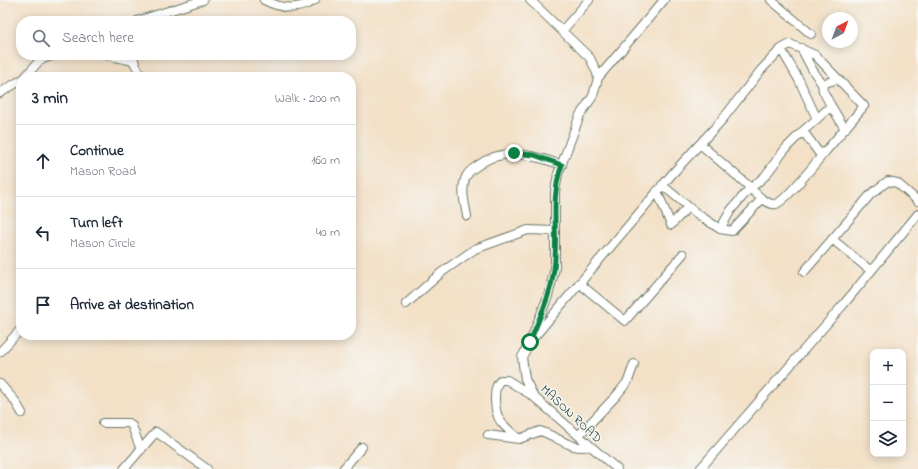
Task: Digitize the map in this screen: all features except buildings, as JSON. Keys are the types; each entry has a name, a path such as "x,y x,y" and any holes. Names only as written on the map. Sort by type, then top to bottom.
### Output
{"street":[{"path":"153,16 203,0"},
{"path":"264,0 276,6 291,9 301,7 315,0"},
{"path":"530,0 590,58 598,78"},
{"path":"562,31 589,0"},
{"path":"598,78 664,0"},
{"path":"771,0 811,34"},
{"path":"530,342 660,188 700,144 722,120 761,70 781,49 790,44 815,55 864,106 846,129 787,195 777,204 770,204 762,199 700,144"},
{"path":"802,48 812,69 822,84 823,91 830,104 846,129"},
{"path":"781,49 799,80 817,119"},
{"path":"29,72 40,60"},
{"path":"134,60 140,72"},
{"name":"MASON ROAD","path":"598,78 593,96 580,115 562,165 555,192 554,268 548,296 530,342 522,357 525,379 534,397 617,469"},
{"path":"822,84 838,79"},
{"path":"0,93 16,83"},
{"path":"720,229 740,198 748,193 750,188 765,176 786,148 829,108 830,104"},
{"path":"804,131 819,153 825,152"},
{"path":"467,216 464,193 465,178 471,170 483,161 498,155 514,153 534,155 562,165"},
{"path":"804,272 871,194 888,181 897,183 918,201"},
{"path":"660,188 671,226 688,207"},
{"path":"660,188 720,229 732,231 762,199"},
{"path":"700,469 871,271 918,214"},
{"path":"406,304 442,272 475,249 528,230 555,231"},
{"path":"832,239 871,271"},
{"path":"579,284 625,321 683,254"},
{"path":"0,352 16,334"},
{"path":"579,435 628,381 634,364"},
{"path":"519,439 500,421 497,411 496,386 501,380 507,380 534,397"},
{"path":"0,384 16,401 22,413"},
{"path":"103,423 129,423 132,426 140,450"},
{"path":"124,469 156,432 207,469"},
{"path":"488,435 519,439 540,432 570,446 583,448 590,446"},
{"path":"343,469 362,447"}],"route":[{"path":"514,153 534,155 562,165 558,174 555,192 554,268 548,296 530,342"}]}
